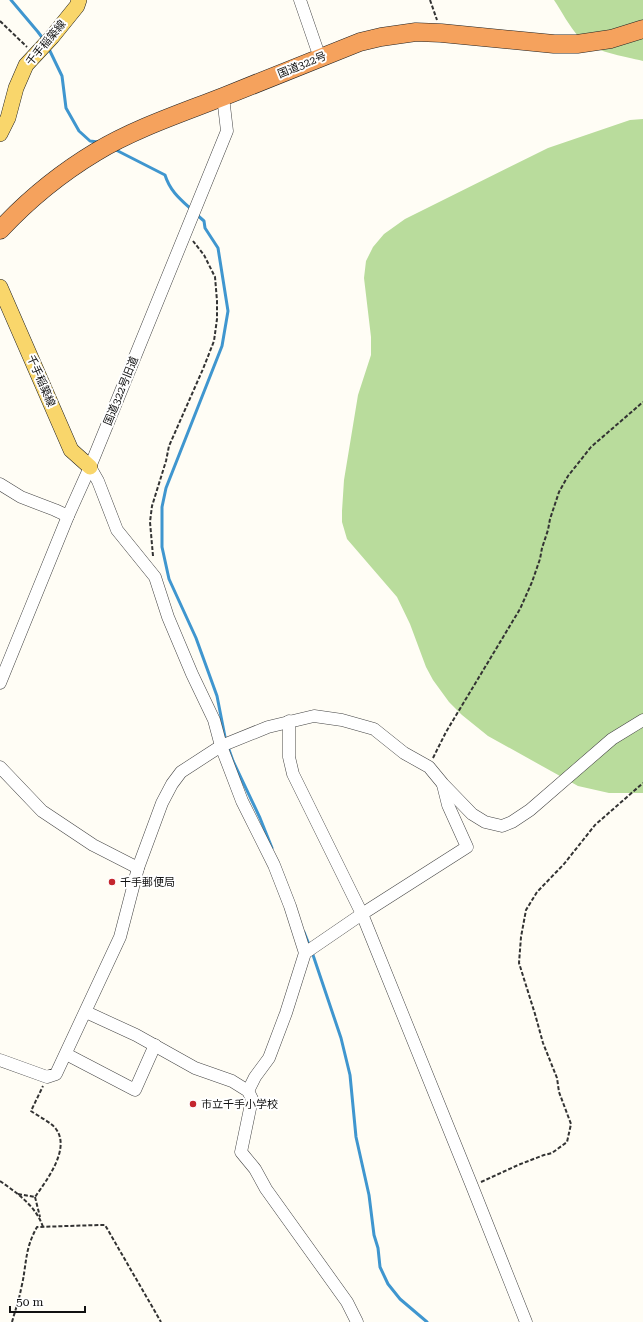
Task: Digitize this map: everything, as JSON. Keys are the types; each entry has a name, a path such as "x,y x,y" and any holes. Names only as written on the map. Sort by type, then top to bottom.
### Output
{"highway":[{"name":"国道322号","path":"0,230 32,198 59,177 97,152 174,115 360,42 381,37 416,32 554,44 577,44 611,38 643,29"}],"main road":[{"name":"千手稲築線","path":"0,134 8,118 16,88 26,65 77,6 79,0"},
{"name":"千手稲築線","path":"0,287 71,450 90,467"}],"street":[{"path":"300,0 320,58"},
{"name":"国道322号旧道","path":"0,683 227,131 223,97"},
{"path":"90,467 98,481 117,530 155,577 168,617 192,674 214,720 221,746 242,800 274,865 290,906 305,953 286,1013 269,1058 248,1091"},
{"path":"0,484 21,497 68,516"},
{"path":"0,1060 47,1077 56,1074 120,937 138,868 162,803 180,772 221,746 268,727 314,716 342,720 374,729 404,753 429,767 472,814 485,822 502,826 512,822 530,810 612,739 643,720"},
{"path":"289,721 289,757 293,774 362,914 526,1322"},
{"path":"0,767 42,811 93,845 138,868"},
{"path":"305,953 362,914 467,847 448,804 443,784"},
{"path":"86,1012 155,1045 195,1068 232,1081 248,1091 252,1099 241,1152 256,1169 266,1189 347,1302 357,1322"},
{"path":"66,1054 134,1090 155,1045"}],"path":[{"path":"430,0 441,33"},
{"path":"0,21 23,44 36,54"},
{"path":"155,577 150,522 152,506 166,461 169,446 214,341 217,319 216,277 204,255 193,241 185,235"},
{"path":"429,767 446,732 523,602 534,576 548,530 550,518 559,492 568,476 591,447 643,402"},
{"path":"472,1186 518,1165 552,1153 567,1142 571,1124 559,1092 557,1078 543,1043 519,963 521,937 526,910 537,892 564,864 595,825 643,783"},
{"path":"43,1227 35,1196 52,1172 59,1154 61,1140 56,1129 31,1111 47,1077"},
{"path":"0,1181 18,1194 40,1218"},
{"path":"18,1194 35,1196"},
{"path":"12,1322 22,1289 25,1259 37,1227 105,1225 161,1322"}],"green space":[{"path":"554,0 643,0 643,61 609,53 585,42 572,28"},
{"path":"643,119 643,793 609,793 578,786 488,736 462,715 449,702 433,680 426,667 410,624 397,597 347,539 342,522 342,511 344,480 358,395 371,355 371,337 364,278 366,261 373,247 384,234 405,219 548,148 630,120"}],"waterway":[{"path":"11,0 44,40"},
{"path":"48,47 62,76 66,108 79,131 90,141 98,142"},
{"path":"114,149 165,175 173,190 192,210"},
{"path":"196,214 204,221 205,228 218,248 228,311 222,346 166,488 162,507 162,547 169,579 196,638 217,696 226,742"},
{"path":"228,747 272,848"},
{"path":"304,932 310,947"},
{"path":"312,952 341,1038 350,1075 356,1137 369,1195 380,1267 388,1284 400,1299 427,1322"}],"place":[{"name":"千手郵便局","path":"112,882"},
{"name":"市立千手小学校","path":"193,1104"}]}
